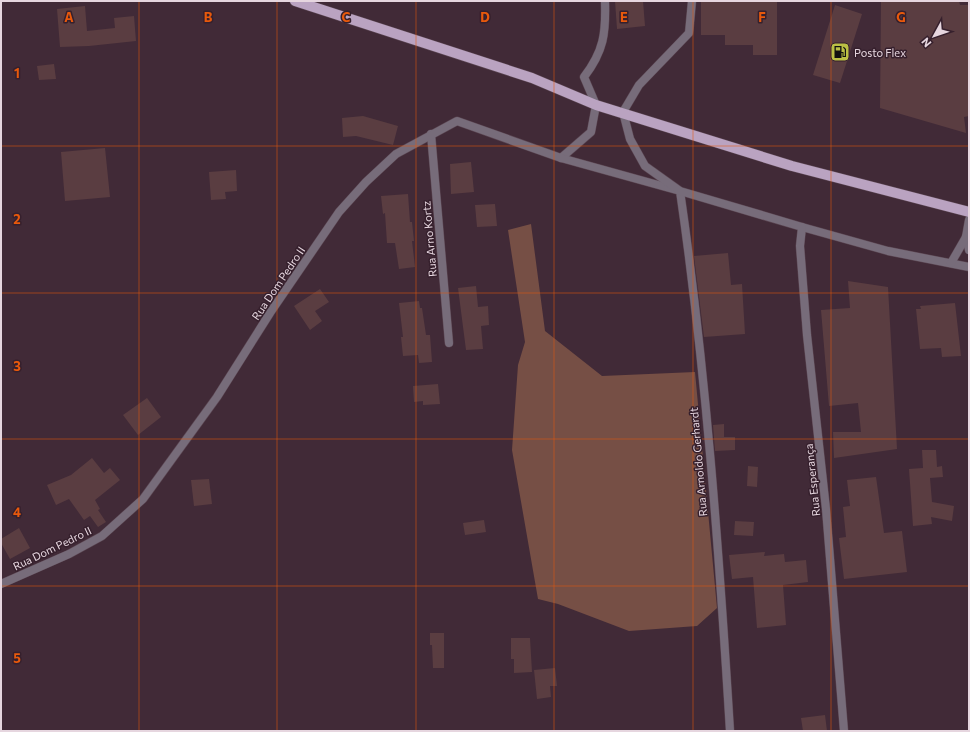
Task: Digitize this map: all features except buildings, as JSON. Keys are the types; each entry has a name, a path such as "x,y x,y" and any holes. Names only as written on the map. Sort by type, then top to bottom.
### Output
{"main road":[{"path":"295,1 532,78 596,105 623,112 792,166 969,212"}],"street":[{"path":"561,158 591,132 596,105 584,77 600,52 606,30 606,1"},
{"path":"680,191 645,166 630,139 623,112 639,85 689,33 692,1"},
{"name":"Rua Dom Pedro II","path":"1,584 69,554 102,536 143,499 217,397 270,313 339,212 366,182 396,154 457,121 561,158 802,227 888,251 969,267"},
{"name":"Rua Arno Kortz","path":"431,134 449,343"},
{"name":"Rua Arnoldo Gerhardt","path":"680,191 688,250 704,404 723,617 730,731"},
{"path":"951,263 966,237 969,220"},
{"name":"Rua Esperança","path":"802,227 800,246 807,335 826,509 844,731"},
{"path":"966,237 969,250"}],"shaded area":[{"path":"531,224 545,331 602,376 695,372 717,608 697,626 629,631 558,604 538,599 512,450 518,365 525,342 508,230"}],"place":[{"name":"Posto Flex","path":"840,52"}]}
